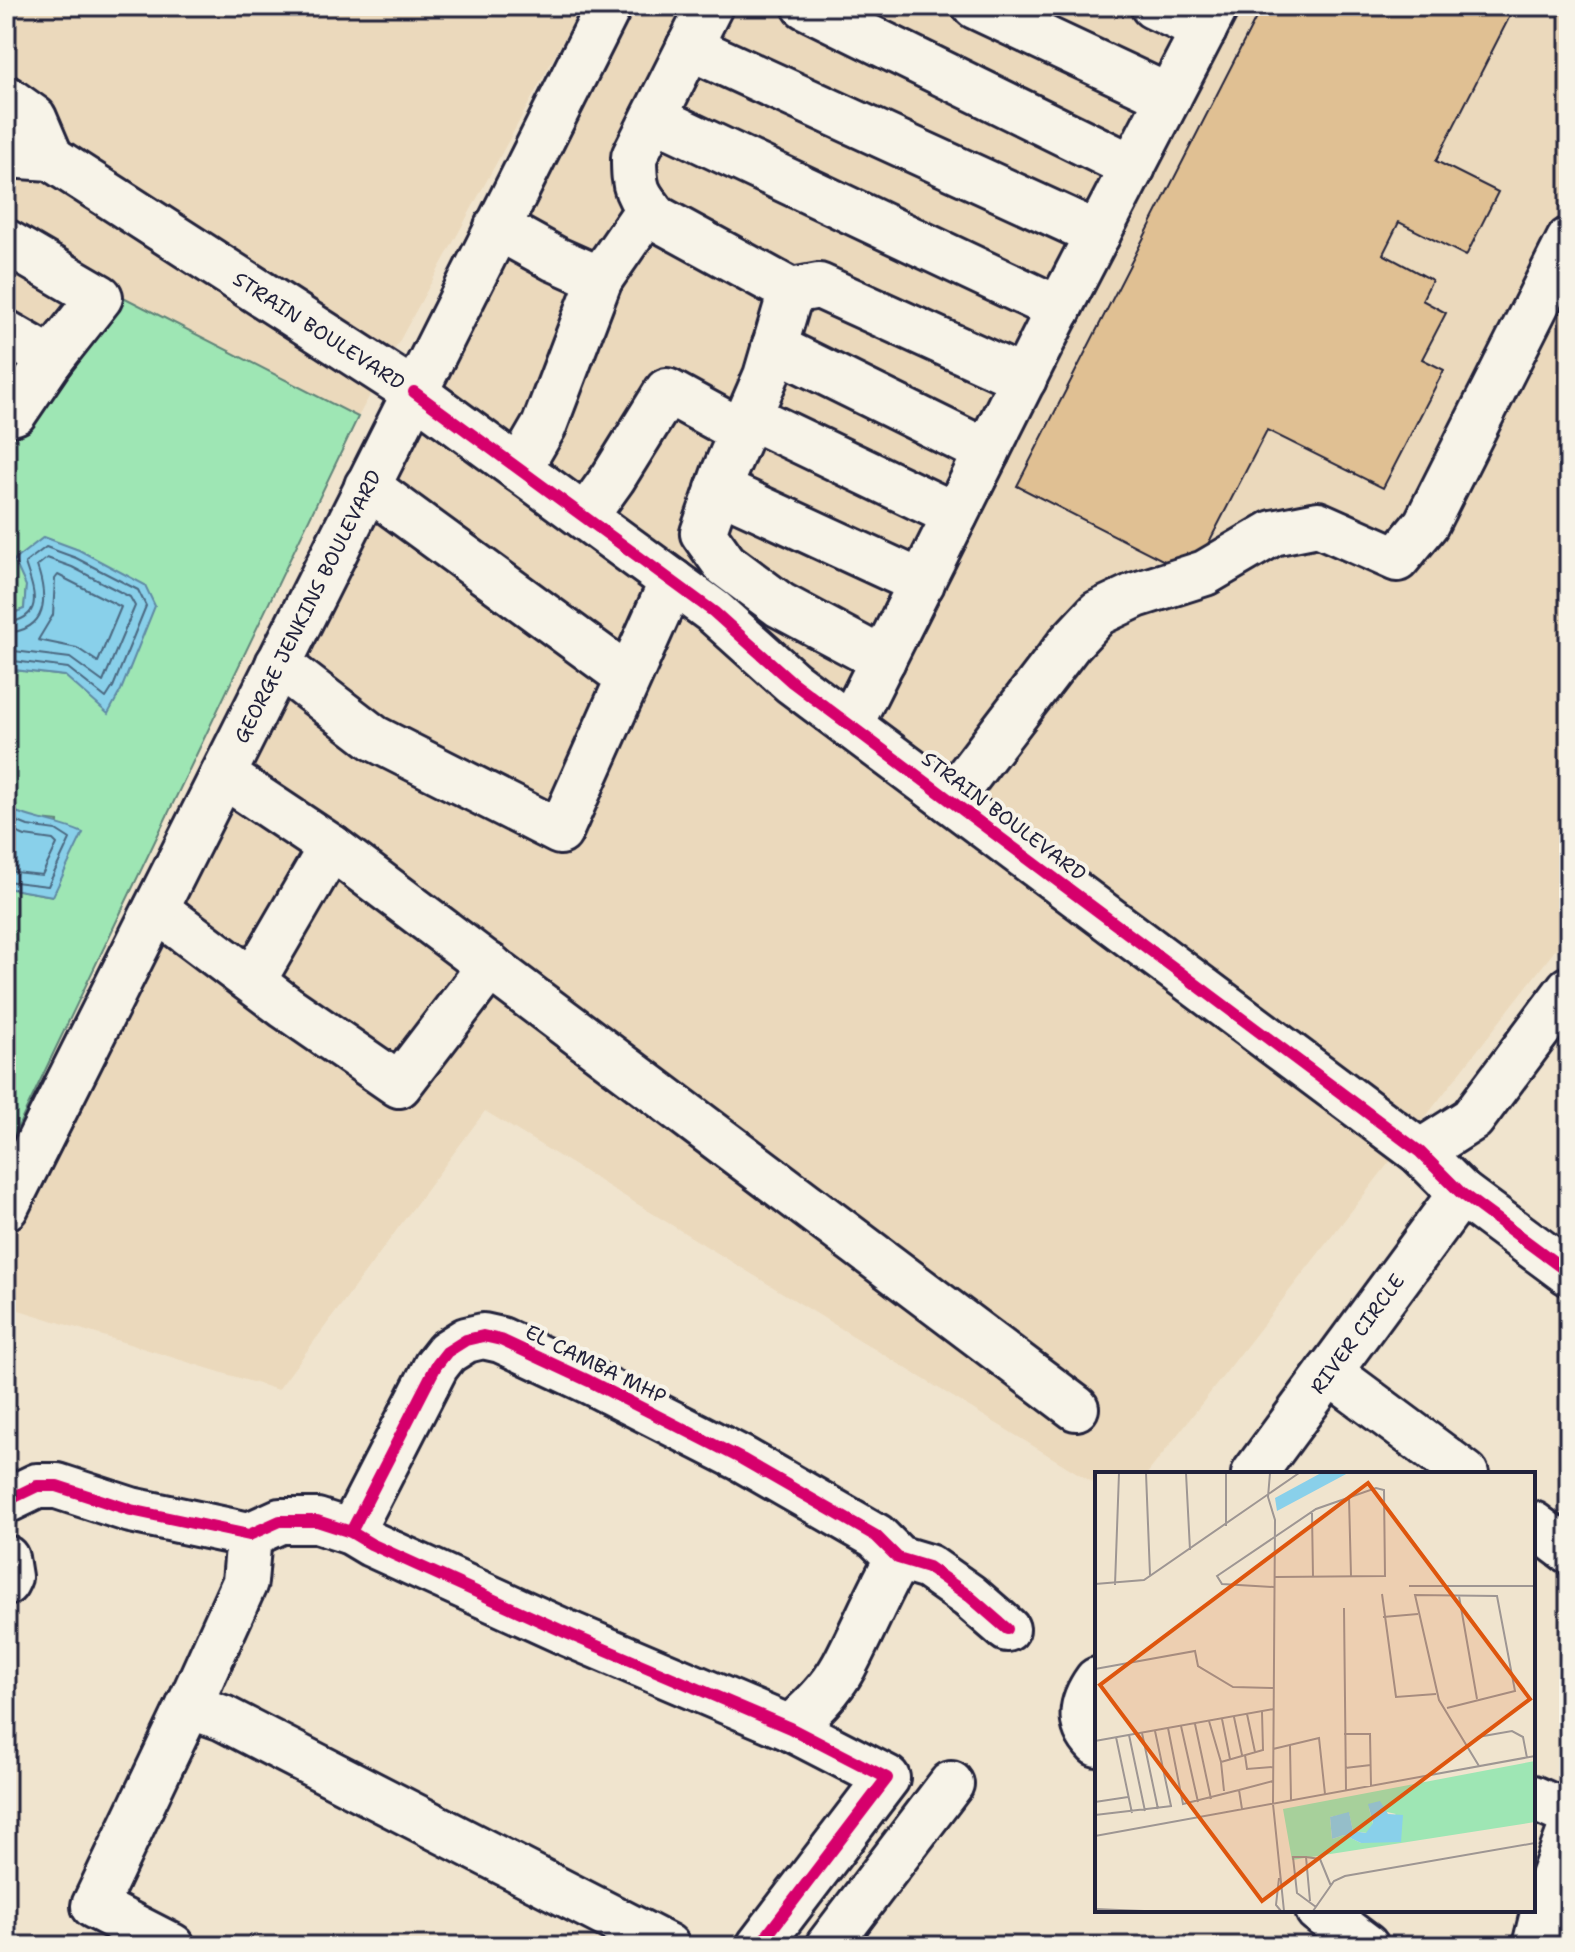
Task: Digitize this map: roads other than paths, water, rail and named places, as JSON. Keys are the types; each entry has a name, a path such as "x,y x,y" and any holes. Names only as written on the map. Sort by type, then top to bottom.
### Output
{"street":[{"name":"GEORGE JENKINS BOULEVARD","path":"6,1207 609,6"},
{"path":"710,6 634,157 634,185 657,218 791,291 819,286 1024,379"},
{"path":"805,6 1133,167"},
{"path":"975,6 1169,97"},
{"path":"850,725 1059,309 1210,18 1153,6"},
{"path":"689,47 1098,234"},
{"path":"6,98 34,118 51,158"},
{"path":"654,118 1059,309"},
{"name":"STRAIN BOULEVARD","path":"6,155 51,158 414,392 714,612 792,682 1420,1152 1461,1193 1569,1273"},
{"path":"519,469 544,426 600,279 649,208"},
{"path":"497,227 555,259 600,279"},
{"path":"950,800 1070,643 1098,613 1136,595 1205,573 1273,533 1318,524 1397,559 1426,524 1569,240"},
{"path":"6,242 100,297 51,359 15,412 6,414"},
{"path":"791,291 766,376 718,489 703,533 725,564 780,605 883,660"},
{"path":"6,333 51,359"},
{"path":"774,347 987,452"},
{"path":"585,517 667,391 955,515"},
{"path":"367,486 628,677"},
{"path":"718,489 922,583"},
{"path":"278,664 374,738 560,832 672,581"},
{"path":"223,775 331,847 1076,1408"},
{"path":"253,981 331,847"},
{"path":"156,909 286,1007 399,1085 490,966"},
{"path":"1420,1152 1472,1119 1569,989"},
{"name":"RIVER CIRCLE","path":"1255,1472 1461,1193"},
{"name":"EL CAMBA MHP","path":"351,1532 436,1366 447,1352 466,1340 483,1336 501,1340 589,1381 742,1459 876,1536 898,1558"},
{"path":"1329,1372 1463,1472"},
{"path":"6,1501 37,1486 57,1486 131,1510 249,1535 280,1521 317,1521 351,1532 569,1634 790,1728 887,1778 759,1946"},
{"path":"1535,1526 1569,1551"},
{"path":"172,1946 94,1906 245,1582 249,1535"},
{"path":"6,1558 9,1577 6,1583"},
{"path":"790,1728 819,1701 843,1668 898,1558 928,1567 969,1596 1007,1629"},
{"path":"1095,1683 1082,1710 1085,1731 1095,1742"},
{"path":"189,1706 223,1718 667,1946"},
{"path":"828,1946 951,1784"},
{"path":"1535,1799 1569,1814"},
{"path":"1535,1946 1550,1885 1569,1833"},
{"path":"1321,1912 1366,1946"}],"water":[{"path":"44,537 79,550 145,585 155,606 108,714 65,676 6,669 6,616 24,609 26,586 14,560"},
{"path":"6,808 83,833 53,896 6,888"}]}
